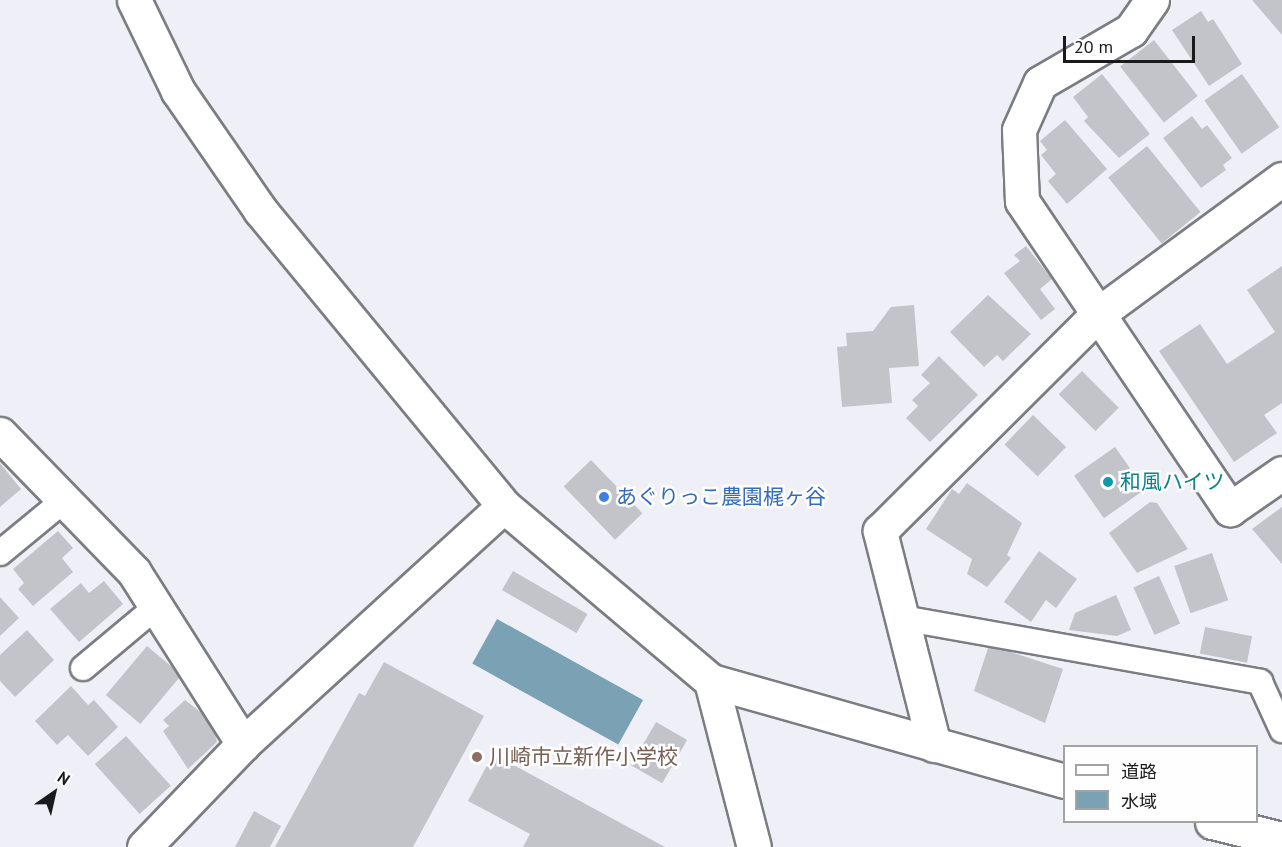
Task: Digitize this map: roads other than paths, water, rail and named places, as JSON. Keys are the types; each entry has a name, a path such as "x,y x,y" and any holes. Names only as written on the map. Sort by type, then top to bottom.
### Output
{"street":[{"path":"134,0 178,91 260,210 504,506 711,681 1063,780"},
{"path":"1152,0 1131,30 1040,83 1019,130 1022,201 1230,509 1282,473"},
{"path":"934,745 880,531 1098,314 1282,179"},
{"path":"0,434 134,572 243,744"},
{"path":"144,847 243,744 504,506"},
{"path":"711,681 754,847"},
{"path":"1216,823 1282,839"}],"lane":[{"path":"0,553 63,501"},
{"path":"83,668 156,607"},
{"path":"902,618 1260,682 1282,730"}],"water":[{"path":"497,619 643,700 618,745 472,664"}],"place":[{"name":"和風ハイツ","path":"1108,482"},
{"name":"あぐりっこ農園梶ヶ谷","path":"604,497"},
{"name":"川崎市立新作小学校","path":"477,757"}]}
